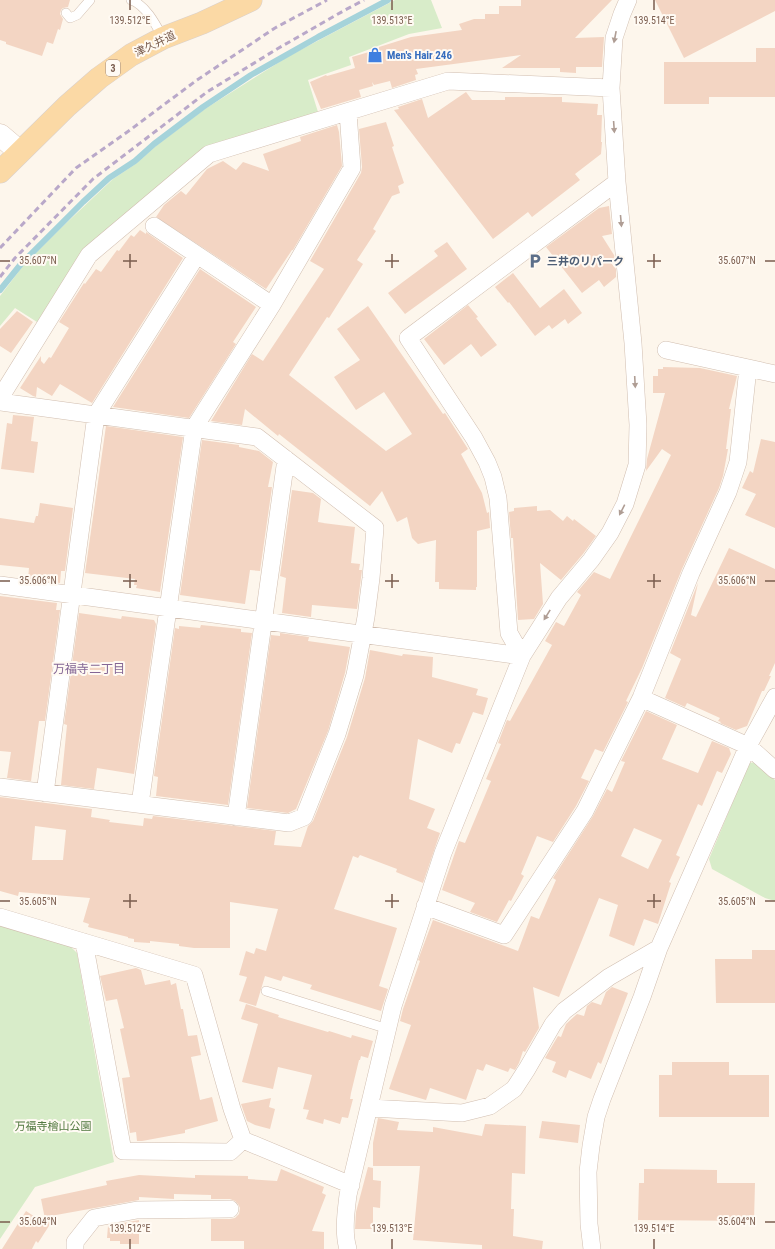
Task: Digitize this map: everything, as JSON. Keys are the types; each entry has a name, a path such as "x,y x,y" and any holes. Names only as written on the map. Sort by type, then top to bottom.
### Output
{"main road":[{"name":"津久井道","path":"0,172 67,106 99,78 131,56 164,38 202,23 251,0"}],"street":[{"path":"348,1249 346,1244 346,1216 351,1185 393,1006 443,853 522,656 559,598 591,560 610,533 625,504 637,465 638,424 633,343 617,182 611,88 614,38 628,0"},
{"path":"0,398 89,255 209,154 448,81 611,88"},
{"path":"140,804 194,428 272,305 352,168 348,112"},
{"path":"0,135 20,152"},
{"path":"522,656 509,633 498,498 493,477 474,438 408,338 617,182"},
{"path":"154,226 272,305"},
{"path":"45,793 96,415 197,255"},
{"path":"666,350 775,374"},
{"path":"425,906 504,935 585,811 641,698 691,573 728,492 738,462 748,368"},
{"path":"0,402 257,437 375,528 364,634 356,675 337,734 304,817 289,823 0,787"},
{"path":"236,817 286,460"},
{"path":"0,585 522,656"},
{"path":"592,1249 589,1224 588,1172 596,1117 659,948 748,746 775,697"},
{"path":"641,698 748,746 775,770"},
{"path":"0,917 194,975 232,1108 243,1140 351,1185"},
{"path":"84,942 123,1151 230,1152 243,1140"},
{"path":"370,1108 462,1113 490,1106 514,1089 553,1024 564,1011 609,976 659,948"},
{"path":"75,1249 74,1242 94,1218 136,1210 230,1209"}],"lane":[{"path":"66,13 70,18 77,15 90,0"},
{"path":"130,0 136,2 153,19 164,38"},
{"path":"266,991 388,1029"}],"green space":[{"path":"395,0 431,0 442,28 409,34 349,57 351,65 308,80 318,112 206,146 82,252 37,322 15,308 0,326 0,296 23,266 113,179 137,163 156,146 205,109 289,56"},
{"path":"757,762 775,780 775,901 765,898 712,869 709,859 749,763"},
{"name":"万福寺檜山公園","path":"0,926 69,945 77,953 114,1162 35,1187 0,1239"}],"building":[{"path":"0,0 70,0 68,7 61,10 60,14 63,19 60,30 58,29 53,44 47,42 42,56 6,44 6,42 0,40"},
{"path":"521,0 612,0 575,38 604,37 602,67 576,67 576,73 560,72 560,68 502,68 521,55 416,69 418,74 415,75 416,80 392,88 390,81 374,85 372,82 373,86 359,90 361,97 321,109 310,82 326,75 327,76 355,68 352,57 411,37 462,30 459,24 474,19 485,19 485,14 499,14 499,6 521,6"},
{"path":"655,0 775,0 775,11 684,58"},
{"path":"756,48 775,48 775,97 709,97 709,104 664,104 664,62 756,62"},
{"path":"466,92 472,100 505,100 505,97 562,97 562,102 598,104 597,115 602,115 601,154 575,174 580,180 532,217 528,212 493,239 394,110 399,109 398,107 422,99 428,118"},
{"path":"386,122 394,146 392,147 404,183 398,186 400,193 392,196 373,229 376,231 357,260 363,264 329,318 327,317 289,375 386,451 412,434 384,392 356,410 334,377 360,360 337,329 368,306 443,414 445,413 468,449 461,454 482,493 487,513 489,512 490,528 477,531 476,590 439,589 439,582 435,582 436,540 418,544 412,538 407,517 397,522 382,491 370,506 245,409 242,425 211,421 252,354 263,361 324,269 310,261 361,173 362,167 359,129"},
{"path":"337,125 342,166 293,250 266,289 156,217 164,205 181,191 186,195 207,169 223,161 236,170 243,162 269,171 263,154 301,141 300,137"},
{"path":"609,206 612,234 602,236 614,255 615,260 611,263 616,269 616,277 604,287 599,280 582,293 546,247 599,208"},
{"path":"140,230 146,234 146,232 183,258 92,403 60,384 52,396 37,387 36,397 20,388 41,356 41,361 44,364 49,357 51,358 69,328 59,322 84,283 85,284 96,269 101,272 117,250 119,251 131,235 134,237"},
{"path":"447,242 467,269 405,314 388,293 438,256 434,251"},
{"path":"200,269 256,307 233,342 236,344 189,418 113,407"},
{"path":"513,273 540,308 564,289 582,313 568,324 565,319 552,329 549,325 535,336 509,302 508,303 495,287"},
{"path":"468,305 497,345 481,357 471,344 444,365 424,339"},
{"path":"17,311 33,322 11,353 0,346 0,329"},
{"path":"663,367 700,368 737,376 729,409 731,409 726,449 728,449 723,476 682,569 642,668 626,701 628,702 603,752 595,749 581,778 589,781 576,806 553,842 537,836 521,874 524,876 511,901 509,900 497,922 470,912 475,903 442,890 459,841 465,843 491,781 486,779 501,744 498,743 507,720 510,721 552,645 545,641 556,622 564,626 581,595 577,592 594,572 610,579 671,455 662,449 646,471 647,459 665,393 653,393 653,376 658,376 658,369 663,369"},
{"path":"13,415 34,417 31,441 38,442 34,473 1,469 7,423 12,424"},
{"path":"106,426 183,437 160,592 136,588 137,585 134,585 135,579 85,573"},
{"path":"761,439 775,442 775,528 745,515 756,494 742,488 750,471 753,473"},
{"path":"202,440 239,445 239,447 259,451 273,462 268,487 272,487 260,571 250,570 245,604 180,595"},
{"path":"292,490 313,493 321,499 318,522 355,527 351,563 360,564 359,570 362,570 357,609 312,605 311,617 282,613 286,578 280,576"},
{"path":"40,503 73,508 65,571 61,571 60,583 28,579 29,568 0,565 0,518 34,523 36,516 38,516"},
{"path":"537,506 537,511 550,510 563,521 567,516 573,521 574,519 596,536 561,580 540,563 543,604 534,619 518,620 513,538 511,538 509,512 514,511 514,508"},
{"path":"729,548 775,569 775,663 769,676 771,676 764,691 762,691 747,726 736,730 720,723 721,722 718,721 720,718 687,703 685,707 665,698 681,659 670,653 698,583 691,615 696,617"},
{"path":"0,596 57,603 56,610 60,610 45,721 39,721 31,781 7,778 11,752 0,751"},
{"path":"79,613 121,619 122,616 154,620 156,624 134,774 97,768 94,789 61,785 67,725 64,724"},
{"path":"201,625 241,629 241,632 252,633 228,805 156,796 158,777 154,776 175,628 179,629 179,626 200,628"},
{"path":"280,633 309,637 308,641 350,647 345,673 328,731 296,809 288,813 247,808 271,635 280,636"},
{"path":"370,650 402,656 403,654 433,657 432,677 478,689 476,695 488,698 483,715 473,712 460,744 456,743 452,753 418,739 409,799 435,809 427,828 440,833 423,883 396,872 397,869 360,855 358,858 353,856 334,909 397,928 379,986 388,989 381,1011 310,989 312,985 283,976 281,981 265,976 256,1006 239,1001 247,977 239,975 246,951 254,954 256,948 266,951 278,909 230,902 230,948 194,948 179,946 179,944 150,941 150,943 134,942 134,939 128,937 88,927 89,924 83,922 90,898 19,892 18,896 0,891 0,797 92,809 91,817 110,820 109,822 143,826 144,818 152,819 153,816 276,831 274,845 301,847 308,826 313,821 347,737 365,678","holes":["35,826 66,830 63,860 32,860"]},
{"path":"646,711 677,725 662,759 698,773 712,741 729,748 731,754 722,773 717,771 702,806 698,804 676,855 680,857 669,882 671,883 658,924 644,919 634,946 609,936 618,905 599,898 559,997 533,987 539,1028 525,1052 523,1051 515,1070 510,1068 508,1072 486,1064 483,1071 477,1069 466,1100 430,1088 426,1100 389,1089 411,1025 400,1021 403,1009 420,961 418,960 433,920 518,951 531,916 539,919 556,880 553,878 593,816 607,789 612,792 625,762 621,761","holes":["634,828 662,840 648,869 621,856"]},
{"path":"752,950 775,950 775,1003 716,1003 715,959 752,959"},
{"path":"136,968 141,970 145,985 170,980 171,985 176,983 188,1036 197,1035 201,1055 191,1057 200,1100 212,1097 218,1121 185,1130 185,1133 142,1141 137,1141 136,1132 130,1133 122,1078 130,1077 120,1029 124,1028 117,999 106,1001 100,976"},
{"path":"612,987 628,993 601,1064 598,1062 591,1079 569,1070 566,1078 552,1072 556,1062 545,1058 558,1036 561,1037 566,1024 577,1014 584,1016 587,1006 592,1002 601,1005 606,992"},
{"path":"246,1004 279,1015 278,1017 328,1032 329,1031 351,1038 352,1035 373,1041 368,1058 361,1056 359,1060 351,1093 350,1099 353,1099 348,1118 342,1117 340,1124 324,1119 323,1124 306,1119 309,1110 303,1109 312,1075 278,1067 273,1089 242,1082 258,1024 241,1019"},
{"path":"672,1062 729,1062 729,1075 769,1075 769,1117 659,1117 659,1075 672,1075"},
{"path":"271,1098 269,1107 275,1109 270,1129 247,1121 241,1104"},
{"path":"378,1118 399,1122 397,1130 433,1132 433,1127 482,1136 485,1124 526,1126 525,1174 512,1173 511,1209 514,1209 513,1236 543,1241 542,1249 482,1249 482,1245 413,1240 420,1166 373,1166 373,1143"},
{"path":"542,1121 580,1125 578,1143 539,1138"},
{"path":"368,1167 373,1168 373,1180 381,1181 380,1208 373,1207 373,1229 355,1229 356,1212"},
{"path":"281,1169 324,1187 322,1193 326,1195 312,1231 324,1232 324,1249 244,1249 244,1241 211,1241 211,1219 235,1218 239,1214 240,1208 238,1204 230,1199 211,1199 211,1195 174,1194 174,1199 139,1197 139,1200 56,1215 38,1243 36,1241 32,1249 2,1249 26,1211 46,1224 41,1199 107,1185 106,1181 139,1175 195,1178 195,1175 248,1176 248,1179 277,1181"},
{"path":"644,1169 717,1170 717,1183 755,1183 754,1221 638,1220 639,1183 644,1183"},
{"path":"139,1220 139,1244 120,1244 120,1241 110,1241 110,1238 107,1238 108,1226"}],"waterway":[{"path":"0,290 21,264 109,178 135,161 154,144 203,107 251,75 388,0"}],"railway":[{"path":"0,248 76,168 197,80 275,28 327,0"},
{"path":"0,277 15,258 93,179 207,92 277,49 364,0"}],"place":[{"name":"Men's Hair 246","path":"375,55"},
{"name":"三井のリパーク","path":"535,261"}],"district":[{"name":"万福寺二丁目","path":"89,669"}]}
